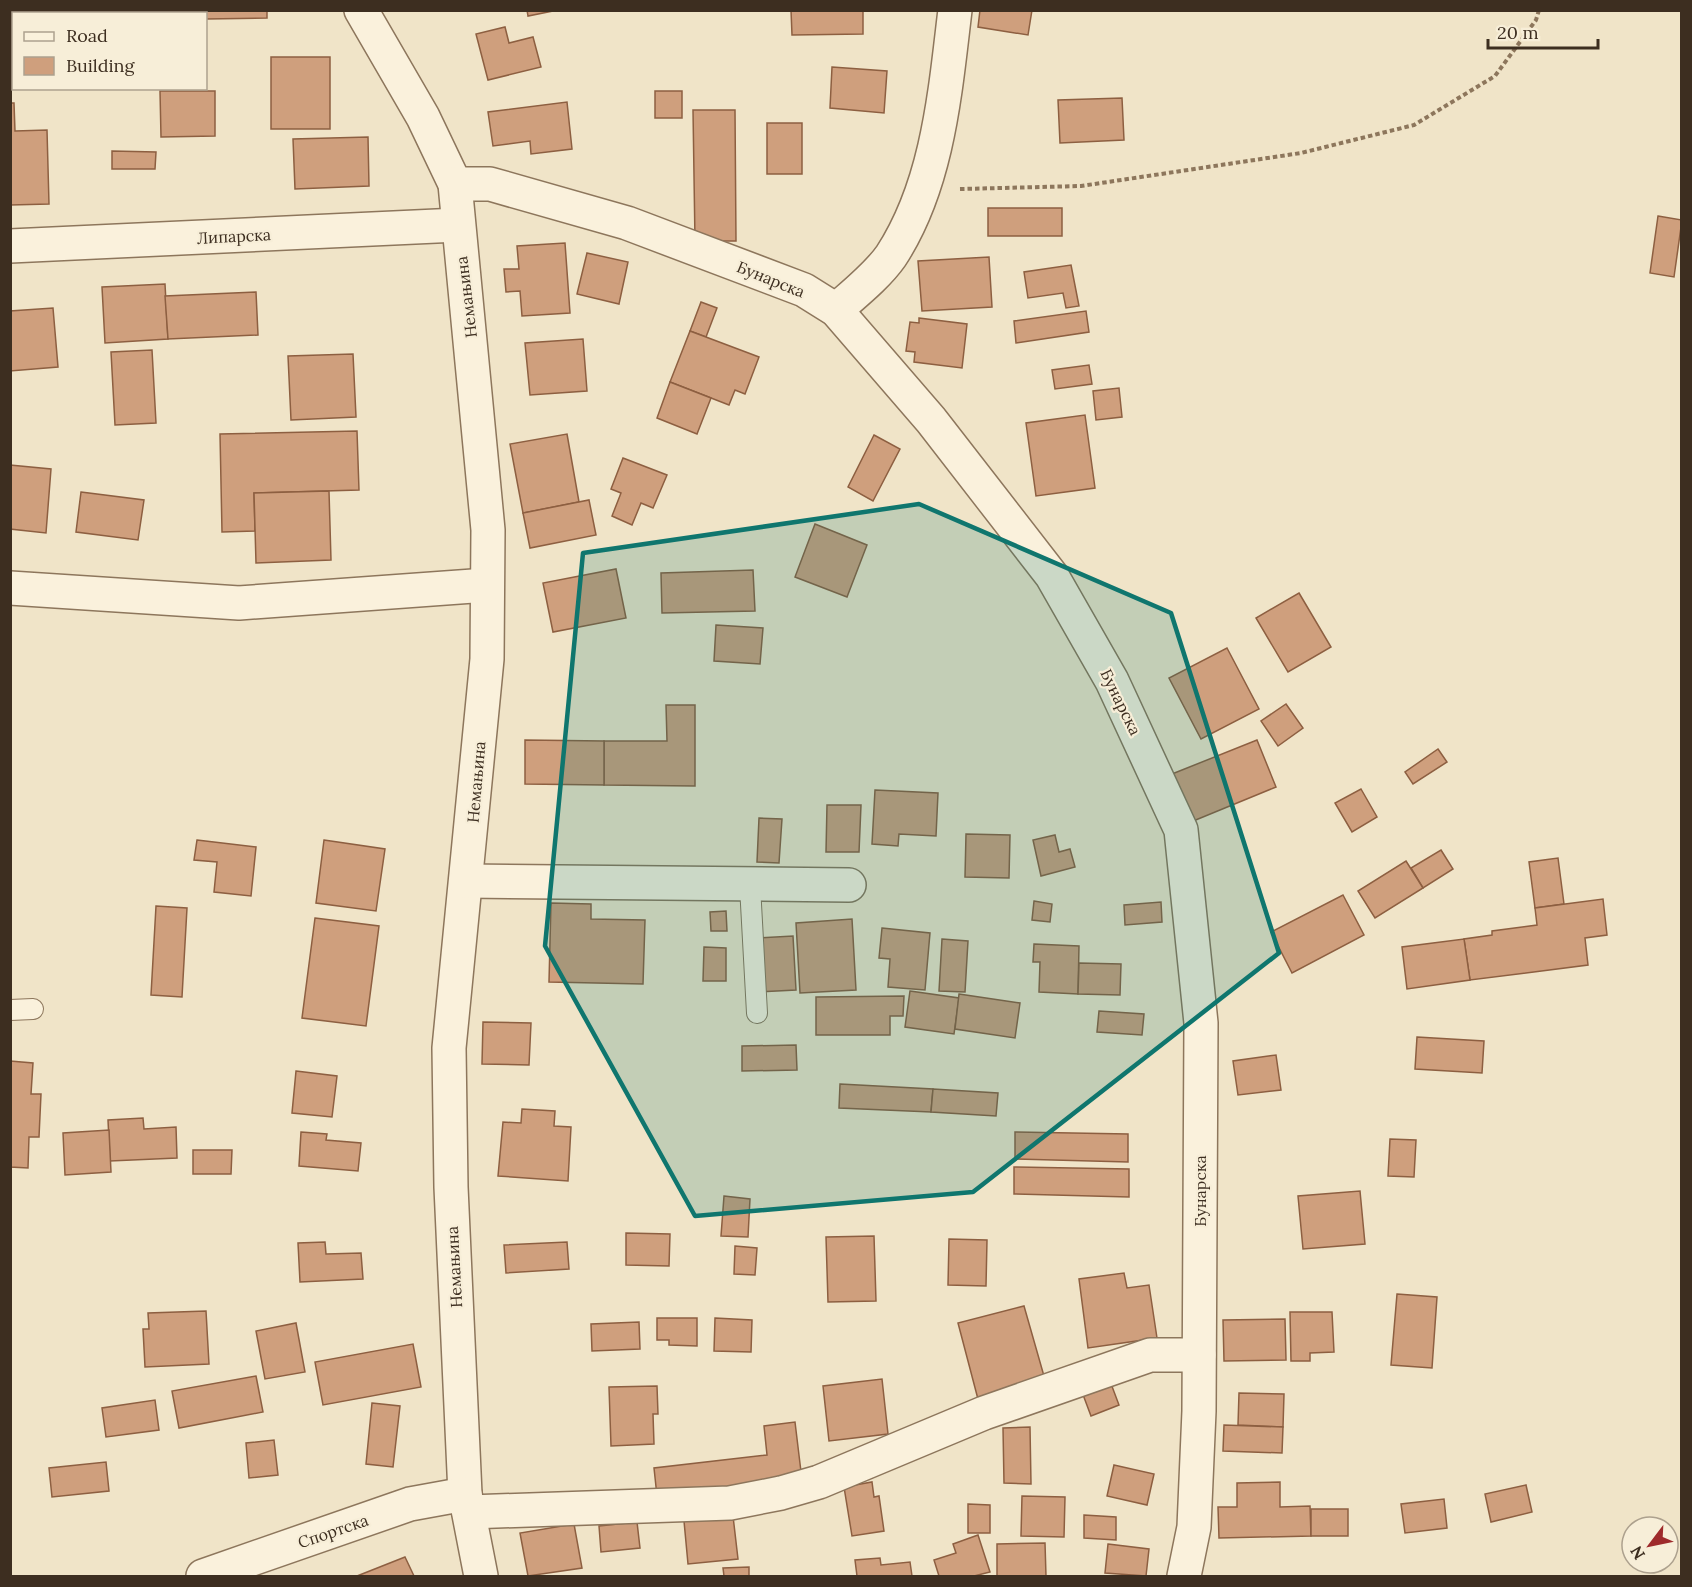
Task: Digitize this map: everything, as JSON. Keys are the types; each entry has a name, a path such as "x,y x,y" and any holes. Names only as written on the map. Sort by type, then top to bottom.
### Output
{"street":[{"name":"Немањина","path":"361,10 423,117 455,184 488,530 487,659 449,1048 451,1187 467,1503 481,1576"},
{"path":"836,310 890,256 920,190 935,149 955,10"},
{"name":"Бунарска","path":"455,184 490,184 627,223 804,290 836,310 931,420 1052,576 1112,681 1181,830 1201,1023 1199,1355 1194,1527 1184,1576"},
{"name":"Липарска","path":"10,246 458,225"},
{"path":"10,588 239,603 487,585"},
{"path":"466,881 750,886 849,885"},
{"name":"Спортска","path":"203,1576 410,1504 730,1503 759,1499 819,1482 984,1413 1150,1355 1199,1355"}],"lane":[{"path":"750,886 757,1013"},
{"path":"10,1010 33,1009"}],"path":[{"path":"920,190 1081,186 1301,153 1414,125 1495,76 1536,20 1539,10"}],"highlighted area":[{"path":"919,504 1171,613 1279,953 973,1192 695,1216 545,946 583,553"}],"building":[{"path":"151,10 267,10 267,18 207,19 207,12 151,12"},
{"path":"527,10 558,10 528,16"},
{"path":"791,10 863,10 863,34 792,35"},
{"path":"980,10 1032,10 1028,35 978,27"},
{"path":"505,27 509,43 533,37 541,67 488,80 476,34"},
{"path":"10,42 12,42 12,77 10,77"},
{"path":"271,57 330,57 330,129 271,129"},
{"path":"832,67 887,71 884,113 830,108"},
{"path":"160,91 215,91 215,136 161,137"},
{"path":"655,91 682,91 682,118 655,118"},
{"path":"1122,98 1124,140 1060,143 1058,100"},
{"path":"567,102 572,149 531,154 530,141 493,146 488,112"},
{"path":"10,103 14,103 15,131 47,130 49,204 10,205"},
{"path":"693,110 735,110 736,241 695,241"},
{"path":"767,123 802,123 802,174 767,174"},
{"path":"368,137 369,186 295,189 293,139"},
{"path":"112,151 156,152 155,169 112,169"},
{"path":"988,208 1062,208 1062,236 988,236"},
{"path":"1658,216 1682,220 1674,277 1650,273"},
{"path":"565,243 570,313 522,316 520,291 506,292 504,269 519,269 517,246"},
{"path":"587,253 628,262 619,304 577,294"},
{"path":"989,257 992,307 922,311 918,261"},
{"path":"1071,265 1079,306 1066,308 1063,293 1028,298 1024,272"},
{"path":"165,284 168,339 105,343 102,287"},
{"path":"256,292 258,335 168,339 165,296"},
{"path":"701,302 717,308 706,337 690,331"},
{"path":"53,308 58,367 10,371 10,311"},
{"path":"1086,311 1089,332 1016,343 1014,321"},
{"path":"919,318 967,324 962,368 914,362 915,352 906,351 910,322 919,323"},
{"path":"690,331 759,357 745,394 735,390 729,405 670,382"},
{"path":"583,339 587,391 530,395 525,343"},
{"path":"152,350 156,423 115,425 111,352"},
{"path":"353,354 356,417 291,420 288,356"},
{"path":"1089,365 1092,384 1055,389 1052,370"},
{"path":"670,382 711,398 697,434 657,418"},
{"path":"1119,388 1122,417 1096,420 1093,391"},
{"path":"1085,415 1095,488 1036,496 1026,423"},
{"path":"357,431 359,490 254,493 255,531 222,532 220,434"},
{"path":"567,434 579,502 523,513 510,444"},
{"path":"874,435 900,449 873,501 848,487"},
{"path":"623,458 667,475 653,508 641,503 632,525 612,516 621,493 611,489"},
{"path":"10,465 51,469 46,533 10,529"},
{"path":"329,491 331,560 256,563 254,493"},
{"path":"81,492 144,500 138,540 76,532"},
{"path":"589,500 596,535 530,548 523,513"},
{"path":"815,524 867,545 847,597 795,577"},
{"path":"616,569 626,618 553,632 543,583"},
{"path":"753,570 755,611 662,613 661,573"},
{"path":"1299,593 1331,647 1288,672 1256,618"},
{"path":"716,625 763,628 760,664 714,661"},
{"path":"1227,648 1259,709 1201,739 1169,678"},
{"path":"1286,704 1303,728 1278,746 1261,721"},
{"path":"666,705 695,705 695,786 604,785 604,741 667,741"},
{"path":"525,740 604,741 604,785 525,784"},
{"path":"1257,740 1276,787 1186,824 1167,776"},
{"path":"1438,749 1447,762 1413,784 1405,772"},
{"path":"1361,789 1377,817 1352,832 1335,803"},
{"path":"875,790 938,793 936,836 899,834 898,846 872,844"},
{"path":"827,805 861,805 859,852 826,852"},
{"path":"759,818 782,819 779,863 757,862"},
{"path":"966,834 1010,835 1009,878 965,877"},
{"path":"1055,835 1059,852 1070,849 1075,867 1041,876 1033,840"},
{"path":"197,840 256,847 251,896 214,892 217,862 194,860"},
{"path":"324,840 385,849 376,911 316,903"},
{"path":"1441,850 1453,869 1423,888 1411,868"},
{"path":"1558,858 1564,904 1535,908 1529,862"},
{"path":"1406,861 1423,888 1375,918 1358,891"},
{"path":"1343,895 1364,935 1292,973 1271,932"},
{"path":"1603,899 1607,935 1585,938 1588,965 1470,980 1464,939 1492,935 1492,931 1537,925 1535,908"},
{"path":"1034,901 1052,904 1050,922 1032,920"},
{"path":"1161,902 1162,922 1125,925 1124,905"},
{"path":"551,903 591,904 591,919 645,920 643,984 549,982"},
{"path":"156,906 187,908 182,997 151,995"},
{"path":"726,911 727,931 711,931 710,912"},
{"path":"315,918 379,926 366,1026 302,1018"},
{"path":"852,919 856,990 800,993 796,923"},
{"path":"882,928 930,933 925,990 888,987 890,959 879,958"},
{"path":"793,936 796,990 758,992 755,938"},
{"path":"942,939 968,941 965,992 939,991"},
{"path":"1464,939 1470,980 1407,989 1402,947"},
{"path":"1034,944 1079,946 1078,994 1039,992 1040,962 1033,962"},
{"path":"704,947 726,948 726,981 703,981"},
{"path":"1079,963 1121,964 1120,995 1078,994"},
{"path":"910,991 959,998 954,1034 905,1027"},
{"path":"959,994 1020,1003 1015,1038 955,1029"},
{"path":"904,996 903,1016 890,1016 890,1035 816,1035 816,997"},
{"path":"1099,1011 1144,1014 1142,1035 1097,1032"},
{"path":"483,1022 531,1023 529,1065 482,1064"},
{"path":"1417,1037 1484,1041 1482,1073 1415,1069"},
{"path":"796,1045 797,1070 742,1071 742,1046"},
{"path":"1276,1055 1281,1090 1238,1095 1233,1061"},
{"path":"10,1061 33,1063 31,1094 41,1094 39,1137 29,1137 28,1168 10,1167"},
{"path":"296,1071 337,1076 332,1117 292,1113"},
{"path":"840,1084 933,1089 931,1112 839,1108"},
{"path":"933,1089 998,1093 996,1116 931,1112"},
{"path":"522,1109 555,1111 554,1126 571,1127 568,1181 498,1176 503,1122 521,1123"},
{"path":"143,1118 144,1129 176,1127 177,1158 110,1161 108,1120"},
{"path":"109,1130 111,1172 65,1175 63,1133"},
{"path":"301,1132 327,1134 326,1140 361,1143 358,1171 299,1166"},
{"path":"1015,1132 1128,1134 1128,1162 1015,1159"},
{"path":"1390,1139 1416,1140 1414,1177 1388,1176"},
{"path":"193,1150 232,1150 231,1174 193,1174"},
{"path":"1014,1167 1129,1169 1129,1197 1014,1194"},
{"path":"1360,1191 1365,1244 1303,1249 1298,1196"},
{"path":"724,1196 750,1199 748,1237 721,1236"},
{"path":"626,1233 670,1234 669,1266 626,1265"},
{"path":"874,1236 876,1301 828,1302 826,1237"},
{"path":"949,1239 987,1240 986,1286 948,1285"},
{"path":"325,1242 326,1254 361,1253 363,1279 300,1282 298,1243"},
{"path":"567,1242 569,1269 506,1273 504,1245"},
{"path":"735,1246 757,1248 755,1275 734,1274"},
{"path":"1124,1273 1127,1288 1149,1285 1157,1338 1088,1348 1079,1279"},
{"path":"1397,1294 1437,1297 1432,1368 1391,1365"},
{"path":"1024,1306 1044,1376 979,1403 958,1323"},
{"path":"206,1311 209,1364 145,1367 143,1329 149,1329 148,1313"},
{"path":"1290,1312 1332,1312 1334,1352 1310,1353 1310,1361 1291,1361"},
{"path":"657,1318 697,1318 697,1346 669,1345 669,1340 657,1340"},
{"path":"715,1318 752,1320 751,1352 714,1351"},
{"path":"1285,1319 1286,1360 1224,1361 1223,1320"},
{"path":"639,1322 640,1349 592,1351 591,1324"},
{"path":"296,1323 305,1372 265,1379 256,1331"},
{"path":"413,1344 421,1387 323,1405 315,1362"},
{"path":"256,1376 263,1412 179,1428 172,1391"},
{"path":"882,1379 888,1434 829,1441 823,1386"},
{"path":"1110,1381 1119,1405 1091,1416 1082,1392"},
{"path":"657,1386 658,1414 653,1414 654,1444 611,1446 609,1387"},
{"path":"1239,1393 1284,1394 1283,1427 1238,1425"},
{"path":"155,1400 159,1430 106,1437 102,1408"},
{"path":"372,1403 400,1406 393,1467 366,1464"},
{"path":"795,1422 802,1480 657,1496 654,1468 767,1455 764,1426"},
{"path":"1224,1425 1283,1427 1282,1453 1223,1451"},
{"path":"1030,1427 1031,1484 1004,1483 1003,1428"},
{"path":"274,1440 278,1475 249,1478 246,1443"},
{"path":"106,1462 109,1491 52,1497 49,1468"},
{"path":"1114,1465 1154,1474 1147,1505 1107,1496"},
{"path":"872,1482 874,1497 879,1496 884,1531 852,1536 844,1487"},
{"path":"1280,1482 1280,1507 1310,1506 1311,1536 1219,1538 1218,1507 1237,1507 1237,1483"},
{"path":"1526,1485 1532,1512 1491,1522 1485,1494"},
{"path":"1022,1496 1065,1497 1064,1537 1021,1536"},
{"path":"1444,1499 1447,1528 1405,1533 1401,1504"},
{"path":"968,1504 990,1505 990,1533 968,1533"},
{"path":"1311,1509 1348,1509 1348,1536 1311,1536"},
{"path":"1084,1515 1116,1517 1116,1540 1084,1538"},
{"path":"733,1516 738,1559 688,1564 684,1521"},
{"path":"637,1522 640,1548 601,1552 599,1526"},
{"path":"574,1524 582,1568 528,1576 520,1533"},
{"path":"978,1535 990,1572 974,1576 939,1576 934,1560 956,1553 953,1544"},
{"path":"1045,1543 1046,1576 997,1576 997,1544"},
{"path":"1108,1544 1149,1549 1146,1576 1105,1573"},
{"path":"405,1557 414,1576 357,1576"},
{"path":"880,1558 881,1565 910,1562 912,1576 857,1576 855,1560"},
{"path":"749,1567 749,1576 724,1576 723,1568"}]}
